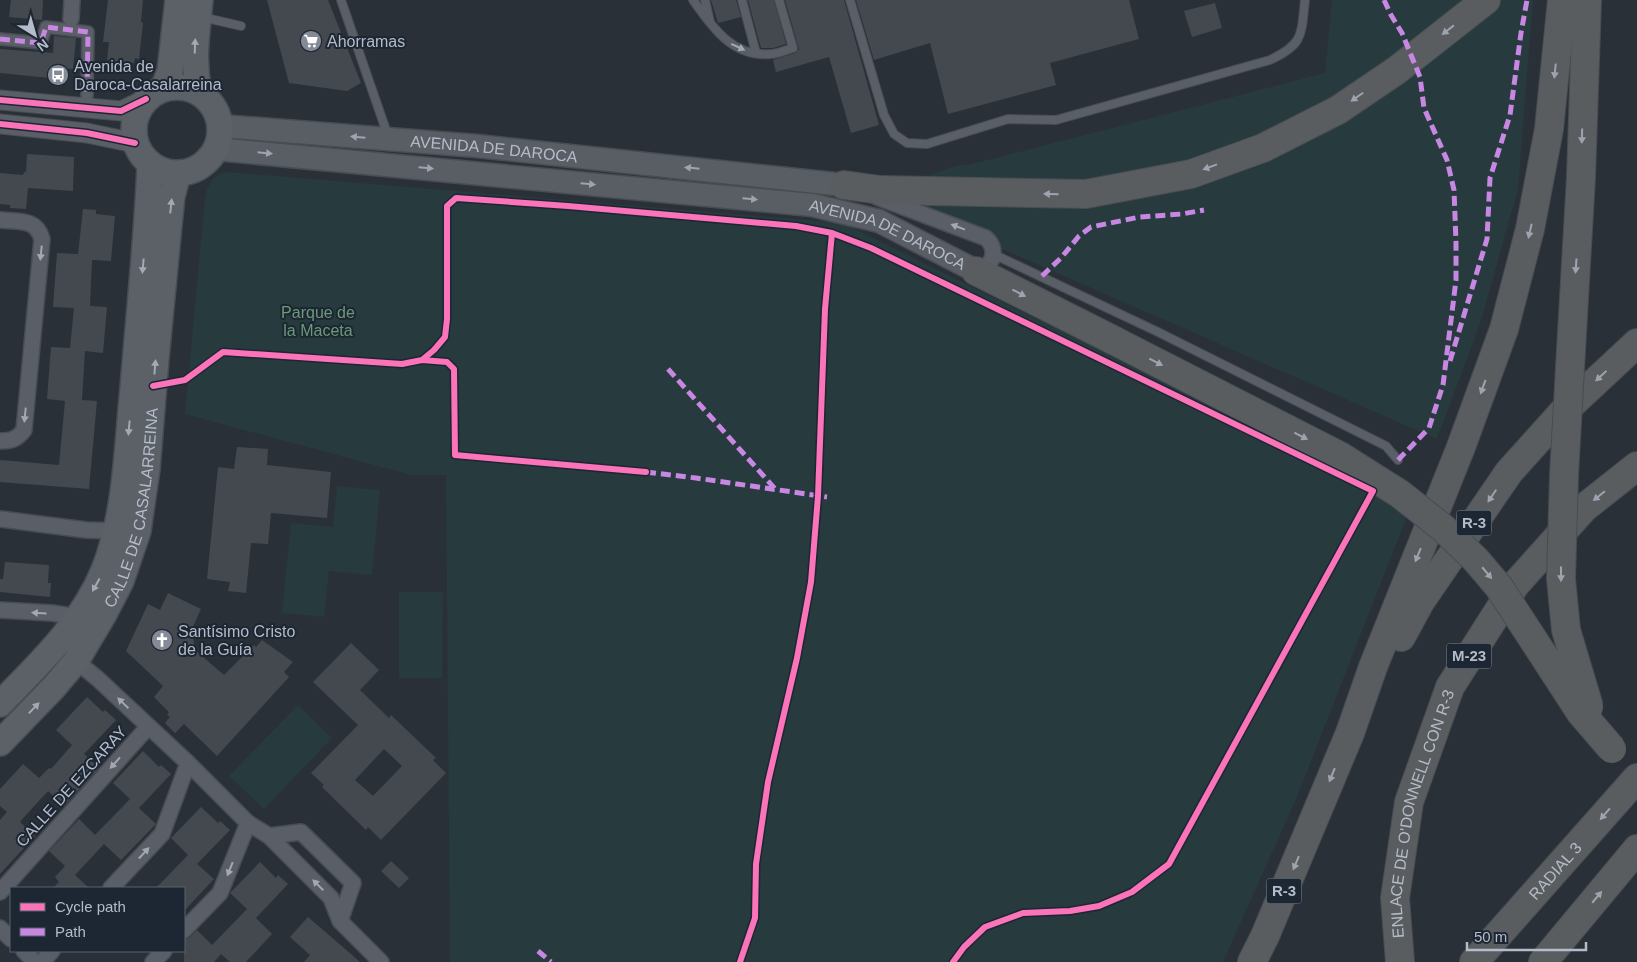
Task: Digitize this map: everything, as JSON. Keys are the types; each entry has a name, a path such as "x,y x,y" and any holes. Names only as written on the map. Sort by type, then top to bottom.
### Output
{"highway":[{"path":"844,185 880,190 1086,194 1192,174 1263,148 1338,110 1397,70 1486,0"},
{"path":"1350,733 1373,667 1457,456 1504,329 1530,229 1549,129 1562,0"},
{"path":"1587,0 1584,49 1582,177 1564,475 1561,579 1566,630 1577,670 1590,710 1612,749"},
{"path":"985,262 1112,340 1340,456 1400,494 1443,528 1476,560 1499,587 1581,713 1637,777"},
{"name":"R-3","path":"1252,962 1266,936 1350,733 1420,602 1509,472 1563,412 1637,343"},
{"name":"ENLACE DE O'DONNELL CON R-3","path":"1400,962 1395,898 1409,802 1450,687 1515,584 1584,508 1637,466"},
{"name":"RADIAL 3","path":"1474,962 1637,777"},
{"path":"1543,962 1637,848"}],"main road":[{"path":"154,94 175,87 187,88 199,93 213,107 216,112 218,137 210,158 201,166 190,172 178,174 164,172 150,165 141,155 135,144 134,120 141,105 154,94 170,71 178,0"},
{"path":"199,8 195,43 195,73 199,93"},
{"name":"AVENIDA DE DAROCA","path":"218,137 390,140 599,158 844,185"},
{"name":"AVENIDA DE DAROCA","path":"218,137 812,205 879,221 985,262"},
{"name":"CALLE DE CASALARREINA","path":"0,743 54,687 76,661 121,581 128,531 127,451 150,165"},
{"name":"CALLE DE CASALARREINA","path":"0,704 56,646 78,617 103,571 128,531 147,468 156,350 172,196 178,174"},
{"path":"56,646 76,661"}],"street":[{"path":"71,19 72,0"},
{"path":"0,39 41,43 46,26 88,32 87,96"},
{"path":"0,100 121,110 154,94"},
{"path":"0,124 87,133 135,144"},
{"name":"AVENIDA DE DAROCA","path":"844,185 986,238 992,245 985,262"},
{"path":"0,220 32,223 40,229 42,239 24,430 18,438 10,441 0,440"},
{"path":"0,519 86,530 128,531"},
{"path":"0,610 52,613 78,617"},
{"name":"CALLE DE EZCARAY","path":"76,661 98,679 188,763 248,823 269,836 331,898 340,920 382,962"},
{"name":"CALLE DE EZCARAY","path":"0,892 148,726"},
{"path":"112,887 162,834 188,763"},
{"path":"185,929 220,894 248,823"},
{"path":"269,836 301,832 353,883 340,920"},
{"path":"0,928 10,938"},
{"path":"25,952 35,962"},
{"path":"42,962 51,952"},
{"path":"153,962 163,952"}],"lane":[{"path":"340,0 390,140"},
{"path":"693,0 712,27 728,42 756,54 771,54 793,48 779,0"},
{"path":"705,0 712,27"},
{"path":"742,0 756,54"},
{"path":"850,0 884,115 894,134 907,143 927,144 1008,119 1056,120 1270,60 1286,53 1297,43 1302,29 1305,0"},
{"path":"199,8 241,26"},
{"path":"985,262 1158,332 1386,446 1398,460"}],"green space":[{"path":"1332,0 1533,0 1518,189 1481,321 1437,439 874,193 956,166 972,164 1325,73"},
{"name":"Parque de la Maceta","path":"227,172 843,223 1372,485 1409,511 1297,797 1223,962 450,962 446,475 411,475 185,414 205,198 214,178"},
{"path":"337,486 380,490 372,575 329,571 324,617 282,613 291,523 333,527"},
{"path":"399,592 443,592 442,678 399,678"},
{"path":"298,705 332,738 264,809 229,776"}],"building":[{"path":"11,0 43,0 42,20 9,17"},
{"path":"108,0 143,0 141,22 143,23 139,59 135,58 134,63 126,62 125,71 112,70 113,68 108,67 109,42 103,42"},
{"name":"Ahorramas","path":"267,0 328,0 361,83 347,91 289,83"},
{"path":"711,0 736,0 741,17 718,23"},
{"path":"748,0 774,0 786,44 773,48 761,48"},
{"path":"785,0 844,0 879,125 851,133 829,57 776,72 773,60 795,53 799,49"},
{"path":"856,0 1129,0 1139,39 1050,63 1056,85 948,114 930,43 874,60"},
{"path":"1215,3 1222,28 1192,37 1184,11"},
{"path":"54,36 76,38 73,69 51,67 50,78 0,73 0,49 53,53"},
{"path":"27,154 74,157 73,191 28,188 26,209 10,208 10,205 0,204 0,173 23,175 26,172"},
{"path":"83,209 96,210 96,214 115,216 111,261 92,260 90,306 107,307 103,353 85,351 82,400 97,401 89,489 0,482 0,460 59,465 65,401 47,399 51,347 70,348 74,308 53,307 57,253 78,254"},
{"path":"237,447 268,449 267,465 331,472 327,518 271,513 268,544 251,543 246,593 228,591 230,582 207,579 218,467 234,469"},
{"path":"5,562 49,565 48,583 51,583 50,597 0,592 0,579 3,579"},
{"path":"168,593 201,609 192,629 195,650 224,675 254,645 256,647 262,640 293,662 284,672 289,677 217,756 184,724 175,733 165,723 170,717 167,715 169,712 154,697 163,686 126,651 148,604 160,610"},
{"path":"351,643 379,670 360,690 389,718 391,715 436,758 433,760 446,773 381,840 368,827 366,830 322,787 324,785 311,773 358,725 313,682","holes":["384,749 402,766 373,796 355,780"]},
{"path":"87,697 103,712 105,710 116,720 84,754 99,768 64,806 48,791 20,822 35,836 0,874 0,820 7,812 0,806 0,789 23,764 39,778 49,768 51,769 72,745 56,730"},
{"path":"143,751 159,767 161,765 171,774 139,808 156,824 121,860 104,844 75,875 88,887 54,887 59,882 55,877 65,866 49,851 79,819 95,835 130,799 113,783"},
{"path":"201,807 218,823 220,821 230,830 197,864 214,879 185,910 185,887 157,887 188,855 171,838"},
{"path":"391,861 409,878 399,888 381,871"},
{"path":"260,862 276,878 278,875 288,884 256,918 272,934 246,962 230,962 221,954 214,962 184,962 185,939 190,937 197,930 212,945 247,909 230,893"},
{"path":"308,917 360,962 304,962 310,955 290,937"}],"marked path":[{"path":"1384,0 1402,33 1420,77 1424,108 1447,160 1454,190 1456,242 1456,280 1443,385 1429,428 1398,460"},
{"path":"1450,361 1487,239 1490,178 1510,115 1527,0"},
{"path":"0,39 41,43 46,27 88,32 87,96"},
{"path":"1042,276 1061,258 1079,236 1091,227 1140,217 1182,214 1204,210"},
{"path":"668,369 777,491"},
{"path":"646,472 827,497"},
{"path":"538,951 551,962"}],"cycle path":[{"path":"0,100 121,111 146,99"},
{"path":"0,124 87,133 135,143"},
{"path":"153,386 185,380 223,352 402,364 422,360 445,337 447,319 447,206 456,198 568,206 796,226 832,233 871,248 1373,491 1169,864 1132,892 1099,906 1070,911 1023,913 985,927 964,947 953,962"},
{"path":"740,962 755,918 756,864 768,782 797,658 811,582 818,496 825,309 832,233"},
{"path":"422,360 447,362 454,369 455,455 646,472"}],"place":[{"name":"Ahorramas","path":"311,41"},
{"name":"Avenida de Daroca-Casalarreina","path":"58,75"},
{"name":"Santísimo Cristo de la Guía","path":"162,640"}]}
